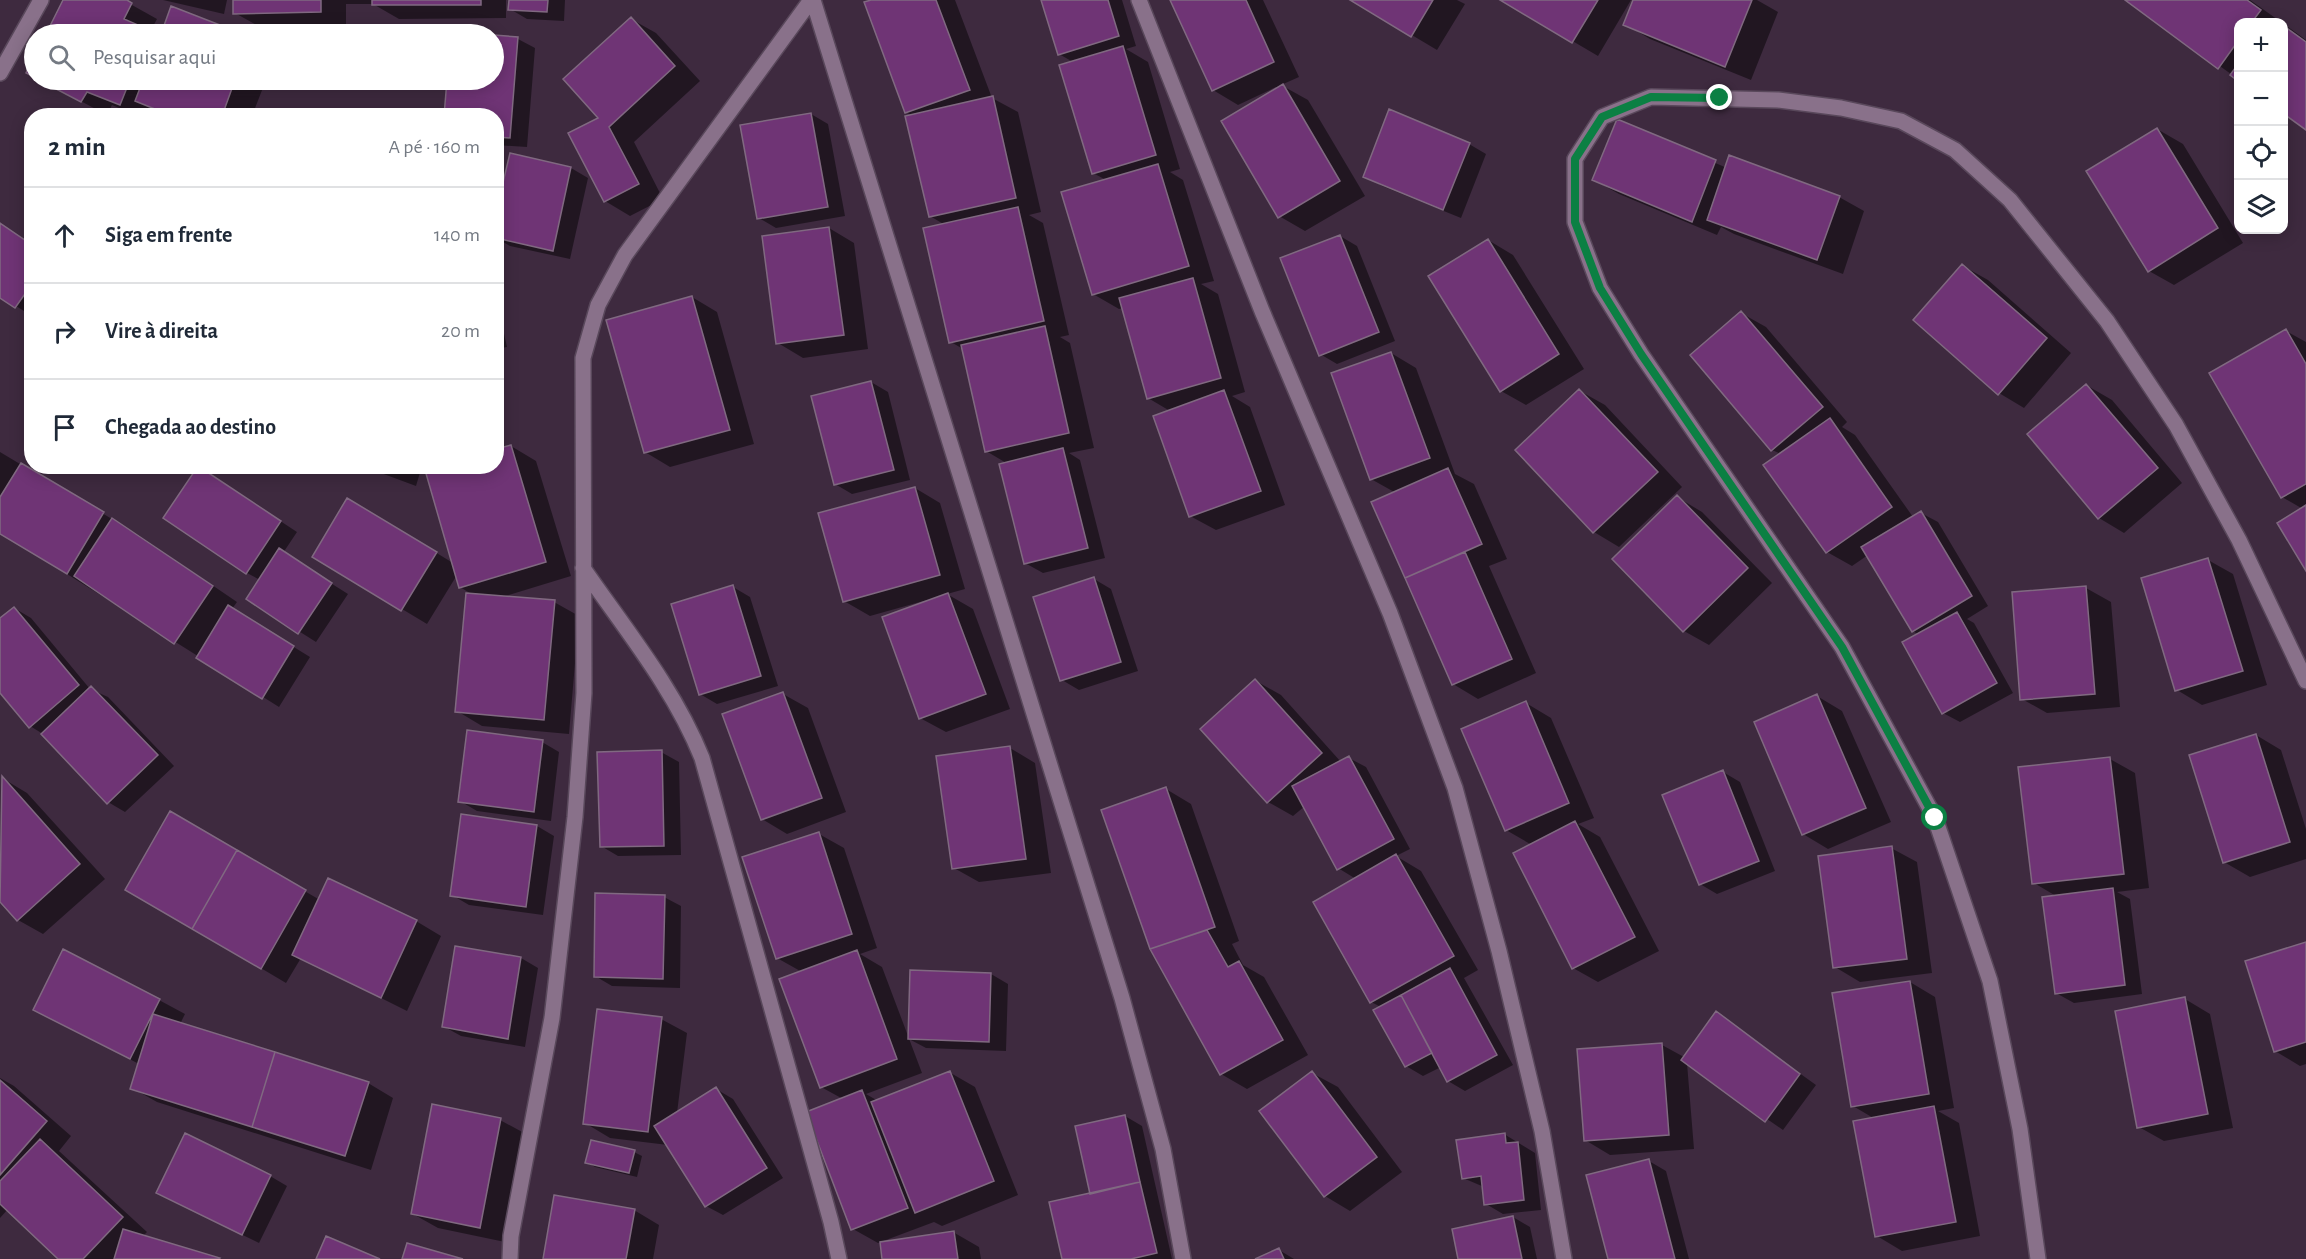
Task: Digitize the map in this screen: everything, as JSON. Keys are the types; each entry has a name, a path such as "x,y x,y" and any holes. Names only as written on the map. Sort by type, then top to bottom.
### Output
{"street":[{"path":"28,24 41,0"},
{"path":"510,1259 511,1236 552,1018 575,817 584,693 583,358 598,305 625,255 812,0"},
{"path":"812,0 1122,998 1163,1149 1183,1259"},
{"path":"1139,0 1262,311 1390,613 1455,788 1499,951 1540,1120 1564,1259"},
{"path":"0,73 24,30"},
{"path":"2038,1259 2020,1129 1990,981 1935,818 1842,647 1641,354 1600,288 1575,222 1575,159 1602,117 1651,97 1778,100 1841,108 1901,121 1955,150 2010,200 2120,339 2187,446 2239,540 2306,681"},
{"path":"583,568 663,682 689,726 702,758 741,894 761,978 831,1222 839,1259"}],"building":[{"path":"63,0 127,0 132,3 124,19 135,24 51,24"},
{"path":"233,0 321,0 321,12 233,14"},
{"path":"372,0 481,0 481,5 372,5"},
{"path":"509,0 548,0 547,12 508,10"},
{"path":"871,0 936,0 970,90 905,113 864,2"},
{"path":"1041,0 1108,0 1119,36 1058,55"},
{"path":"1170,0 1246,0 1274,62 1212,91"},
{"path":"1350,0 1433,0 1411,37"},
{"path":"1500,0 1598,0 1572,43"},
{"path":"1633,0 1752,0 1725,67 1623,25"},
{"path":"2125,0 2247,0 2261,10 2255,18 2234,18 2234,47 2218,69"},
{"path":"171,6 217,24 165,24"},
{"path":"631,17 675,66 609,127 639,184 604,202 568,133 598,118 563,79"},
{"path":"2288,29 2306,42 2306,130 2288,117"},
{"path":"504,36 518,37 510,138 504,138 504,108 445,108 446,90 504,90"},
{"path":"1123,46 1156,155 1092,174 1059,65"},
{"path":"1283,84 1340,181 1278,218 1221,121"},
{"path":"58,90 126,90 120,105 87,92 81,102"},
{"path":"139,90 231,90 225,108 152,108 135,101"},
{"path":"993,96 1016,198 929,217 905,116"},
{"path":"1389,109 1470,143 1443,210 1363,177"},
{"path":"811,113 828,207 757,219 740,125"},
{"path":"1617,119 1716,160 1692,222 1592,180"},
{"path":"2157,128 2218,228 2148,272 2086,171"},
{"path":"510,153 571,167 553,251 504,240 504,178"},
{"path":"1729,155 1840,196 1817,260 1707,220"},
{"path":"1158,164 1189,266 1092,295 1061,192"},
{"path":"1018,207 1044,321 949,343 923,228"},
{"path":"0,223 24,240 24,295 15,308 0,298"},
{"path":"829,227 844,335 776,344 762,236"},
{"path":"1340,235 1379,332 1319,356 1280,258"},
{"path":"1488,239 1559,354 1500,392 1428,276"},
{"path":"1962,264 2047,338 1998,395 1913,320"},
{"path":"1193,278 1221,378 1147,399 1119,298"},
{"path":"692,296 730,430 644,453 606,320"},
{"path":"1741,311 1823,407 1771,451 1690,355"},
{"path":"1045,326 1069,433 985,452 961,345"},
{"path":"2286,329 2306,364 2306,484 2281,498 2209,373"},
{"path":"1391,352 1430,458 1370,480 1331,373"},
{"path":"871,381 894,470 834,485 811,396"},
{"path":"2086,384 2158,468 2098,519 2027,434"},
{"path":"1579,389 1658,472 1593,533 1515,450"},
{"path":"1224,390 1261,491 1189,517 1153,416"},
{"path":"1830,418 1892,507 1826,553 1763,465"},
{"path":"511,445 546,562 459,588 426,474 504,474 504,447"},
{"path":"1063,448 1088,548 1024,564 999,464"},
{"path":"21,463 24,465 24,474 40,474 104,512 67,574 0,534 0,497"},
{"path":"1448,468 1482,544 1405,578 1371,502"},
{"path":"193,474 210,474 281,521 246,574 163,518"},
{"path":"915,487 940,575 843,602 818,513"},
{"path":"1677,495 1748,568 1683,632 1612,559"},
{"path":"347,498 437,552 401,611 312,557"},
{"path":"2306,505 2306,571 2277,523"},
{"path":"1921,511 1972,596 1912,632 1861,547"},
{"path":"112,518 213,586 174,644 74,576"},
{"path":"279,548 332,583 298,634 246,599"},
{"path":"1465,552 1512,659 1452,685 1405,578"},
{"path":"2208,558 2243,671 2175,691 2141,578"},
{"path":"1094,577 1121,662 1060,681 1033,597"},
{"path":"733,585 761,676 699,695 671,604"},
{"path":"2086,586 2095,694 2020,700 2012,592"},
{"path":"466,593 555,600 544,720 455,712"},
{"path":"948,593 986,694 919,719 882,617"},
{"path":"228,605 294,646 262,699 196,658"},
{"path":"14,607 79,685 29,728 0,693 0,618"},
{"path":"1957,612 1997,683 1942,714 1902,642"},
{"path":"1255,679 1322,753 1267,803 1200,729"},
{"path":"91,686 158,755 107,804 41,734"},
{"path":"783,692 822,798 761,820 722,714"},
{"path":"1817,694 1866,808 1802,835 1754,722"},
{"path":"1526,701 1569,803 1505,831 1461,729"},
{"path":"467,730 543,740 534,812 458,802"},
{"path":"2256,734 2290,842 2223,863 2189,755"},
{"path":"1010,746 1026,859 952,869 936,756"},
{"path":"662,750 664,846 600,847 597,752"},
{"path":"1349,756 1394,839 1337,870 1292,786"},
{"path":"2110,757 2124,874 2032,884 2018,767"},
{"path":"1723,770 1759,861 1699,885 1662,795"},
{"path":"2,776 80,864 17,921 0,902"},
{"path":"1166,787 1215,927 1150,949 1101,810"},
{"path":"170,811 237,850 192,929 125,890"},
{"path":"461,814 537,825 526,907 450,896"},
{"path":"1575,821 1635,937 1572,969 1513,853"},
{"path":"819,832 852,934 776,959 742,857"},
{"path":"1892,846 1907,959 1833,968 1818,856"},
{"path":"237,850 306,890 261,969 192,929"},
{"path":"1396,854 1454,956 1370,1003 1313,902"},
{"path":"328,878 417,920 381,998 292,955"},
{"path":"2113,888 2125,985 2055,994 2042,897"},
{"path":"595,893 665,895 663,979 594,977"},
{"path":"1207,930 1228,967 1239,961 1283,1040 1220,1075 1150,949"},
{"path":"2306,942 2306,1042 2274,1052 2245,961"},
{"path":"455,946 521,957 508,1039 442,1027"},
{"path":"63,949 160,999 130,1059 33,1010"},
{"path":"857,950 897,1059 820,1088 779,979"},
{"path":"1450,968 1497,1055 1447,1082 1401,995"},
{"path":"910,970 991,973 989,1042 908,1039"},
{"path":"1910,981 1929,1094 1851,1107 1832,993"},
{"path":"1401,995 1432,1053 1405,1067 1373,1010"},
{"path":"2185,997 2208,1114 2137,1128 2115,1011"},
{"path":"597,1009 662,1017 648,1132 583,1124"},
{"path":"1716,1011 1800,1074 1765,1122 1681,1060"},
{"path":"153,1014 275,1052 252,1127 130,1089"},
{"path":"1662,1043 1669,1135 1584,1141 1577,1049"},
{"path":"275,1052 369,1082 345,1156 252,1127"},
{"path":"950,1071 994,1181 915,1213 871,1102"},
{"path":"1312,1071 1377,1157 1324,1197 1259,1111"},
{"path":"0,1080 47,1121 0,1175"},
{"path":"716,1087 767,1168 705,1207 654,1126"},
{"path":"862,1090 908,1208 851,1230 806,1112"},
{"path":"432,1104 501,1118 480,1228 411,1214"},
{"path":"1934,1106 1956,1222 1875,1237 1853,1121"},
{"path":"1125,1115 1140,1182 1090,1194 1075,1126"},
{"path":"185,1133 271,1175 242,1235 156,1193"},
{"path":"1505,1133 1506,1143 1518,1142 1524,1200 1484,1205 1481,1176 1462,1179 1456,1140"},
{"path":"40,1139 123,1217 83,1259 58,1259 0,1204 0,1181"},
{"path":"591,1140 635,1150 629,1173 585,1163"},
{"path":"1649,1159 1675,1259 1608,1259 1586,1175"},
{"path":"1140,1182 1157,1253 1131,1259 1062,1259 1049,1202"},
{"path":"554,1195 635,1209 626,1259 543,1259"},
{"path":"1513,1216 1522,1259 1458,1259 1452,1229"},
{"path":"123,1229 220,1258 114,1259"},
{"path":"954,1231 958,1259 882,1259 880,1242"},
{"path":"326,1236 380,1259 316,1259"},
{"path":"407,1243 463,1259 402,1259"},
{"path":"1279,1248 1284,1259 1255,1259"}],"route":[{"path":"1720,98 1651,97 1602,117 1575,159 1575,222 1600,288 1641,354 1842,647 1935,818"}]}
